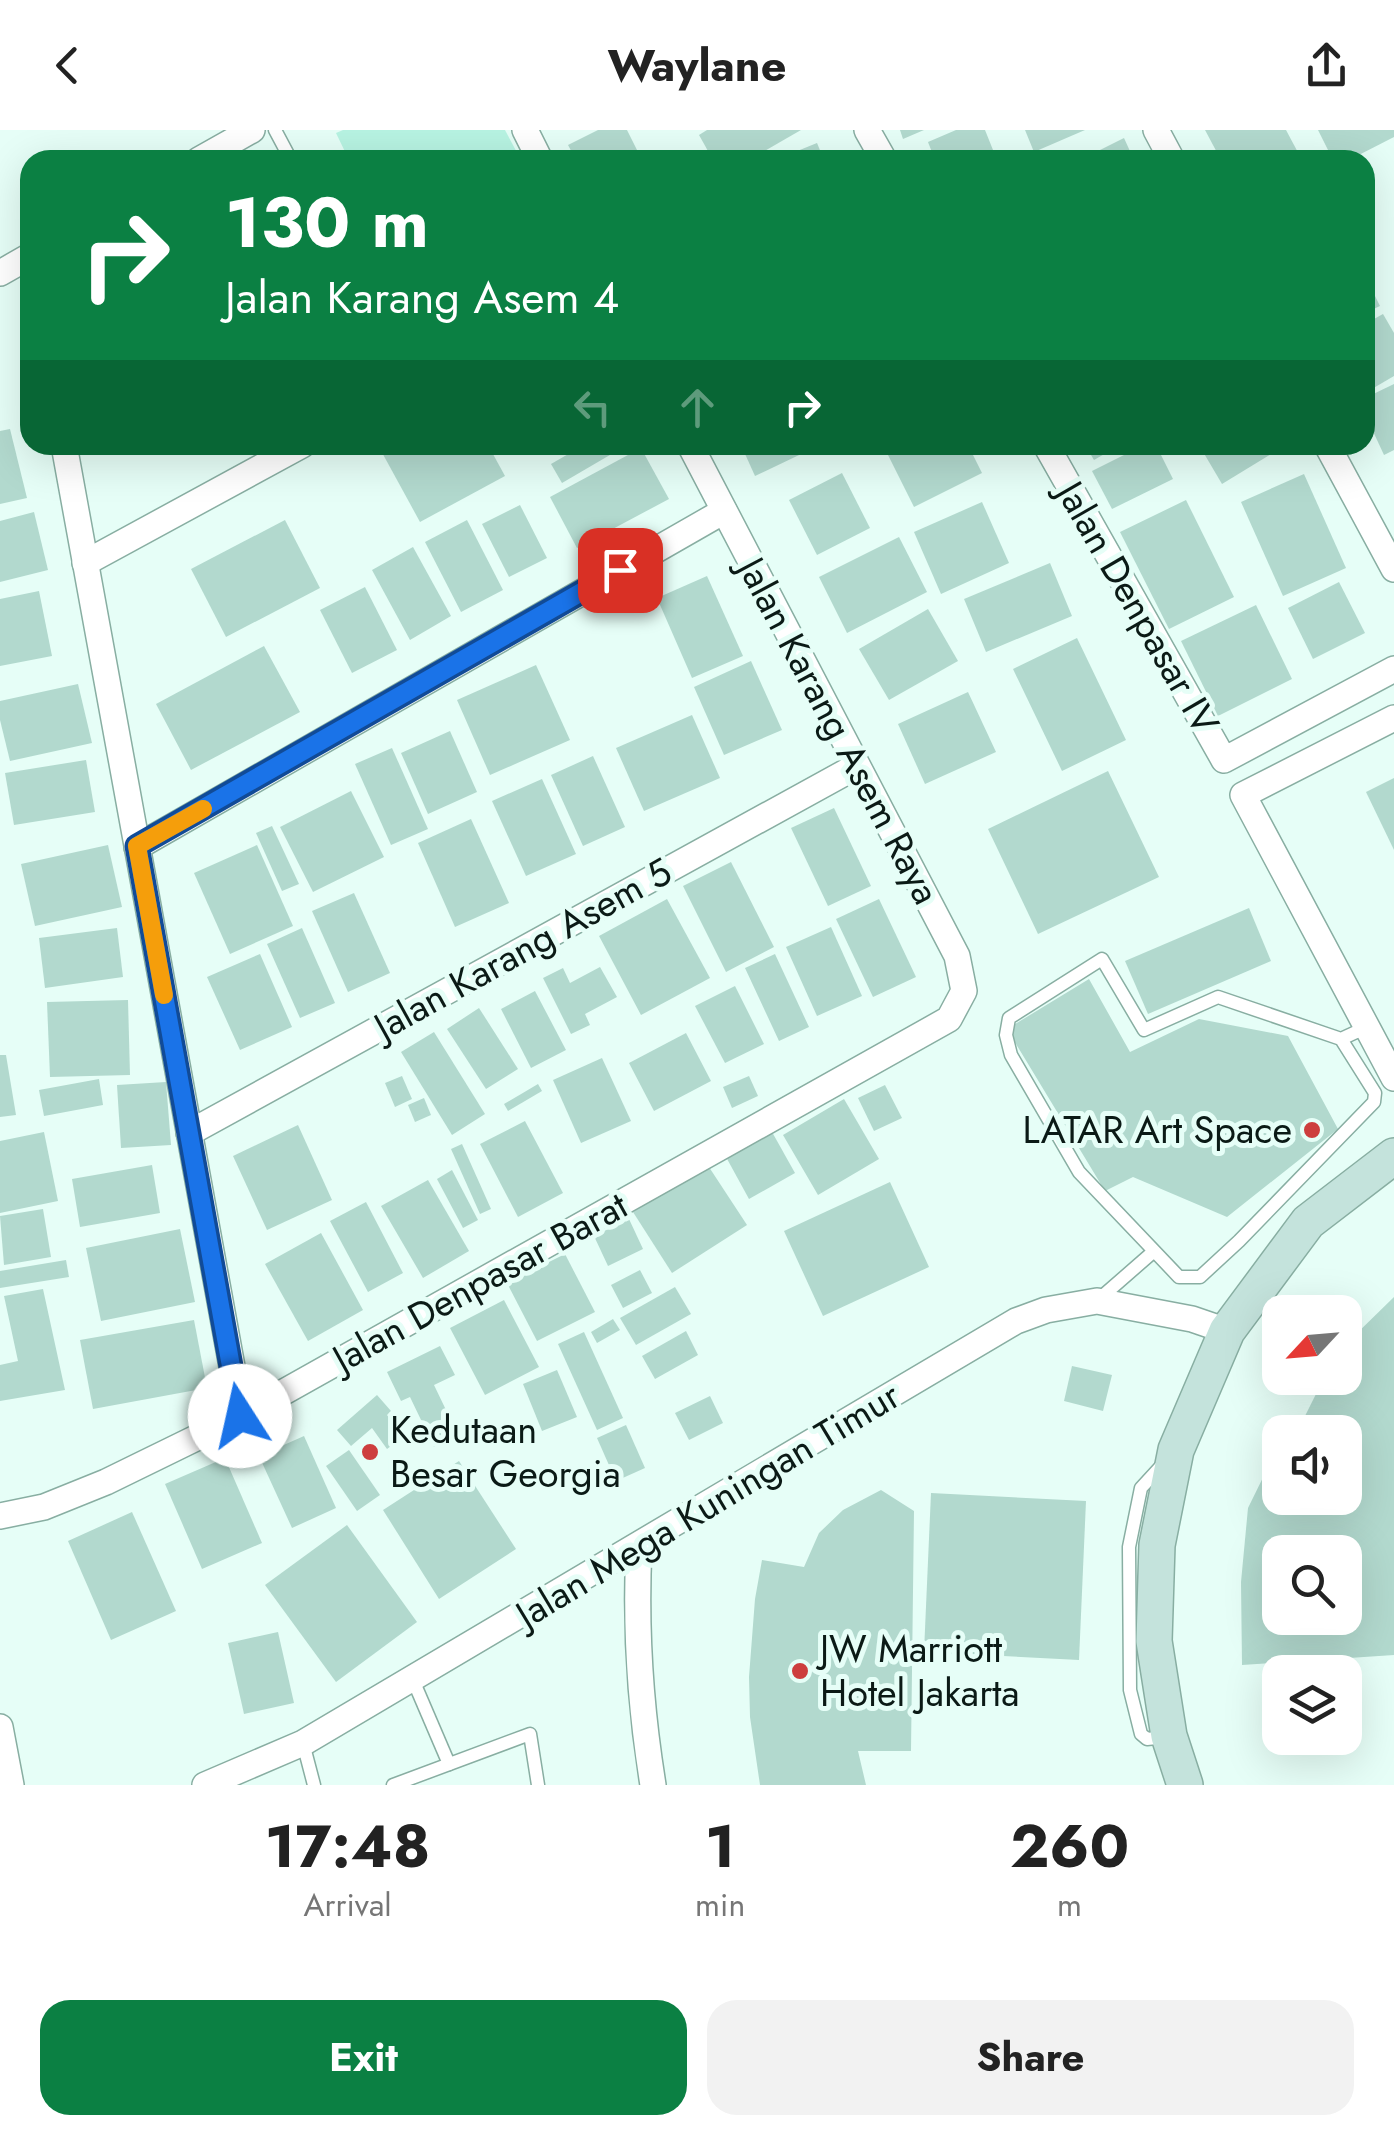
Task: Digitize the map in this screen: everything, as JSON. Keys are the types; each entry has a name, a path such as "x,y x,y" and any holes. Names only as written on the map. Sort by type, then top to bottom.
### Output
{"main road":[{"path":"1185,1785 1169,1736 1154,1641 1157,1545 1176,1450 1227,1331 1308,1222 1394,1156"}],"street":[{"path":"217,150 252,130"},
{"path":"66,455 240,1416"},
{"path":"85,564 284,455"},
{"name":"Jalan Karang Asem Raya","path":"695,455 957,956 964,991 948,1020"},
{"name":"Jalan Denpasar IV","path":"1052,455 1224,760 1394,669"},
{"path":"1332,455 1394,569"},
{"path":"137,846 724,510"},
{"path":"1394,718 1243,794 1394,1078"},
{"name":"Jalan Karang Asem 5","path":"189,1133 857,766"},
{"name":"Jalan Denpasar Barat","path":"0,1516 44,1507 106,1482 240,1416 948,1020"},
{"name":"Jalan Mega Kuningan Timur","path":"205,1785 303,1744 1016,1321 1046,1310 1097,1301 1192,1319 1227,1331"},
{"path":"639,1547 637,1644 642,1717 653,1785"},
{"path":"0,1727 11,1785"}],"lane":[{"path":"1102,959 1144,1030 1218,997 1341,1039 1375,1093 1374,1102 1239,1241 1200,1276 1179,1278 1079,1172 1011,1055 1006,1036 1009,1018 1102,959"},
{"path":"1341,1039 1368,1026"},
{"path":"1097,1301 1153,1252"},
{"path":"413,1680 450,1764"},
{"path":"393,1785 530,1734 538,1785"},
{"path":"303,1744 314,1785"}],"green space":[{"path":"505,130 516,150 344,150 336,133"}],"building":[{"path":"598,130 627,130 637,150 571,150 568,145"},
{"path":"707,130 801,130 766,150 707,150 699,135"},
{"path":"900,130 924,130 903,139"},
{"path":"956,130 985,130 993,150 931,150 928,142"},
{"path":"1025,130 1085,130 1039,150 1033,150"},
{"path":"1205,130 1286,130 1297,150 1216,150"},
{"path":"1318,130 1394,130 1394,137 1369,150 1328,150"},
{"path":"1124,138 1129,150 1100,150"},
{"path":"817,143 820,150 800,150"},
{"path":"1383,314 1394,333 1394,376 1375,387 1375,318"},
{"path":"1394,384 1394,450 1384,455 1375,436 1375,393"},
{"path":"10,429 27,498 0,504 0,431"},
{"path":"383,455 493,455 505,476 420,522"},
{"path":"567,455 610,455 562,483 551,464"},
{"path":"628,455 645,455 669,499 577,548 550,497"},
{"path":"746,455 799,455 755,476"},
{"path":"888,455 973,455 982,473 914,507"},
{"path":"1124,455 1161,455 1173,479 1112,509 1092,471"},
{"path":"1205,455 1270,455 1222,484"},
{"path":"842,473 870,528 817,555 789,500"},
{"path":"1304,474 1346,568 1283,596 1241,502"},
{"path":"1186,500 1234,597 1169,629 1120,532"},
{"path":"982,502 1009,563 941,594 914,532"},
{"path":"520,505 547,558 509,577 482,524"},
{"path":"34,512 48,570 0,582 0,521"},
{"path":"285,520 320,588 226,637 191,569"},
{"path":"467,520 503,590 461,612 425,542"},
{"path":"899,537 927,592 847,633 819,577"},
{"path":"413,547 451,616 410,640 372,570"},
{"path":"1050,563 1072,616 986,652 964,599"},
{"path":"707,576 743,656 692,678 657,598"},
{"path":"1339,582 1365,633 1313,659 1288,608"},
{"path":"365,587 397,650 352,673 320,610"},
{"path":"39,591 52,656 0,666 0,599"},
{"path":"1256,605 1292,679 1218,716 1181,641"},
{"path":"928,609 958,661 889,700 859,649"},
{"path":"1077,638 1126,740 1062,771 1013,669"},
{"path":"264,646 300,712 191,770 156,704"},
{"path":"751,661 782,730 724,755 694,687"},
{"path":"536,665 570,740 490,775 457,700"},
{"path":"78,684 92,743 10,761 0,720 0,701"},
{"path":"968,692 996,752 925,784 898,724"},
{"path":"692,715 720,778 644,811 616,748"},
{"path":"450,731 477,792 428,814 401,753"},
{"path":"392,748 428,829 391,845 355,764"},
{"path":"593,756 625,827 583,846 551,775"},
{"path":"86,760 95,812 14,825 5,773"},
{"path":"1108,771 1159,877 1038,934 988,829"},
{"path":"1394,778 1394,850 1366,792"},
{"path":"542,779 576,854 526,876 492,801"},
{"path":"351,791 384,857 313,892 280,827"},
{"path":"834,808 871,886 828,906 791,828"},
{"path":"471,819 509,903 455,927 418,843"},
{"path":"272,826 299,884 282,891 256,833"},
{"path":"108,845 122,907 35,926 21,864"},
{"path":"257,845 293,926 230,954 194,873"},
{"path":"731,862 774,947 726,972 683,886"},
{"path":"354,893 390,973 348,992 312,911"},
{"path":"667,899 710,978 641,1015 599,936"},
{"path":"879,899 916,977 873,997 836,919"},
{"path":"1249,908 1271,961 1148,1014 1125,961"},
{"path":"831,927 862,996 817,1016 786,947"},
{"path":"117,928 123,977 45,988 39,938"},
{"path":"302,928 335,1003 300,1018 267,944"},
{"path":"260,954 292,1027 240,1050 207,977"},
{"path":"775,954 809,1027 779,1041 745,968"},
{"path":"600,967 617,997 585,1014 590,1025 571,1034 543,978 563,968 570,983"},
{"path":"1089,979 1130,1052 1199,1019 1288,1036 1338,1129 1227,1217 1133,1177 1105,1191 1007,1029"},
{"path":"735,986 764,1044 725,1063 695,1006"},
{"path":"535,991 566,1050 531,1068 501,1009"},
{"path":"128,1000 130,1075 50,1077 47,1002"},
{"path":"479,1008 518,1069 486,1089 447,1029"},
{"path":"434,1032 485,1114 452,1135 401,1052"},
{"path":"686,1033 711,1081 654,1111 629,1063"},
{"path":"0,1055 6,1055 16,1115 0,1117"},
{"path":"602,1058 631,1121 581,1143 553,1080"},
{"path":"402,1076 412,1099 395,1107 385,1083"},
{"path":"749,1076 758,1096 732,1108 723,1087"},
{"path":"99,1079 103,1105 44,1116 39,1090"},
{"path":"166,1082 171,1145 121,1148 117,1085"},
{"path":"538,1084 542,1091 508,1111 504,1104"},
{"path":"885,1085 902,1118 874,1131 858,1098"},
{"path":"424,1098 431,1115 415,1122 408,1105"},
{"path":"844,1099 879,1159 818,1195 783,1135"},
{"path":"525,1121 563,1193 518,1217 480,1144"},
{"path":"298,1125 332,1200 267,1230 233,1156"},
{"path":"44,1132 58,1201 0,1213 0,1141"},
{"path":"772,1132 795,1173 749,1199 726,1157"},
{"path":"462,1144 491,1209 480,1214 451,1149"},
{"path":"707,1164 747,1225 672,1273 633,1212"},
{"path":"152,1165 160,1213 80,1227 72,1179"},
{"path":"452,1170 478,1220 463,1228 437,1179"},
{"path":"428,1180 469,1251 423,1278 381,1206"},
{"path":"890,1182 929,1267 823,1316 784,1231"},
{"path":"366,1202 403,1273 368,1292 330,1221"},
{"path":"43,1209 51,1257 4,1265 0,1216"},
{"path":"629,1219 643,1249 608,1266 594,1236"},
{"path":"180,1229 195,1302 101,1321 86,1248"},
{"path":"321,1233 363,1310 308,1341 265,1264"},
{"path":"565,1254 595,1312 537,1341 507,1283"},
{"path":"66,1260 69,1277 0,1288 0,1271"},
{"path":"640,1270 652,1293 623,1308 611,1285"},
{"path":"675,1287 691,1314 636,1345 620,1318"},
{"path":"43,1289 65,1390 0,1401 0,1365 18,1361 4,1296"},
{"path":"1394,1297 1394,1655 1262,1655 1262,1664 1242,1665 1241,1582 1248,1508 1262,1480 1262,1515 1362,1515 1362,1415 1306,1415 1316,1395 1362,1395 1362,1329"},
{"path":"504,1300 539,1367 485,1395 450,1328"},
{"path":"613,1319 620,1330 597,1343 591,1332"},
{"path":"194,1320 207,1388 93,1409 80,1340"},
{"path":"686,1331 698,1355 655,1379 642,1356"},
{"path":"584,1332 623,1418 597,1430 558,1344"},
{"path":"440,1346 455,1375 434,1385 458,1435 434,1447 410,1397 401,1401 387,1372"},
{"path":"1072,1366 1112,1375 1103,1411 1064,1401"},
{"path":"557,1370 577,1417 542,1431 523,1384"},
{"path":"377,1395 391,1411 387,1415 403,1437 387,1449 372,1428 351,1446 337,1430"},
{"path":"710,1396 723,1423 689,1440 675,1413"},
{"path":"626,1425 645,1468 616,1481 597,1438"},
{"path":"304,1436 336,1508 292,1528 259,1456"},
{"path":"349,1450 380,1495 357,1511 326,1466"},
{"path":"225,1458 262,1543 202,1569 165,1484"},
{"path":"459,1461 516,1549 439,1599 383,1510"},
{"path":"881,1490 914,1511 911,1751 858,1751 866,1785 760,1785 750,1717 749,1677 762,1560 804,1567 819,1533 843,1510"},
{"path":"931,1493 1086,1501 1079,1660 924,1652"},
{"path":"132,1512 176,1611 111,1640 68,1541"},
{"path":"347,1525 417,1622 336,1682 265,1585"},
{"path":"278,1632 294,1703 244,1714 228,1643"}],"slow traffic":[{"path":"164,995 137,846 203,809"}],"place":[{"name":"LATAR Art Space","path":"1312,1130"},
{"name":"Kedutaan Besar Georgia","path":"370,1452"},
{"name":"JW Marriott Hotel Jakarta","path":"800,1671"}],"route":[{"path":"240,1416 137,846 620,570"}]}
